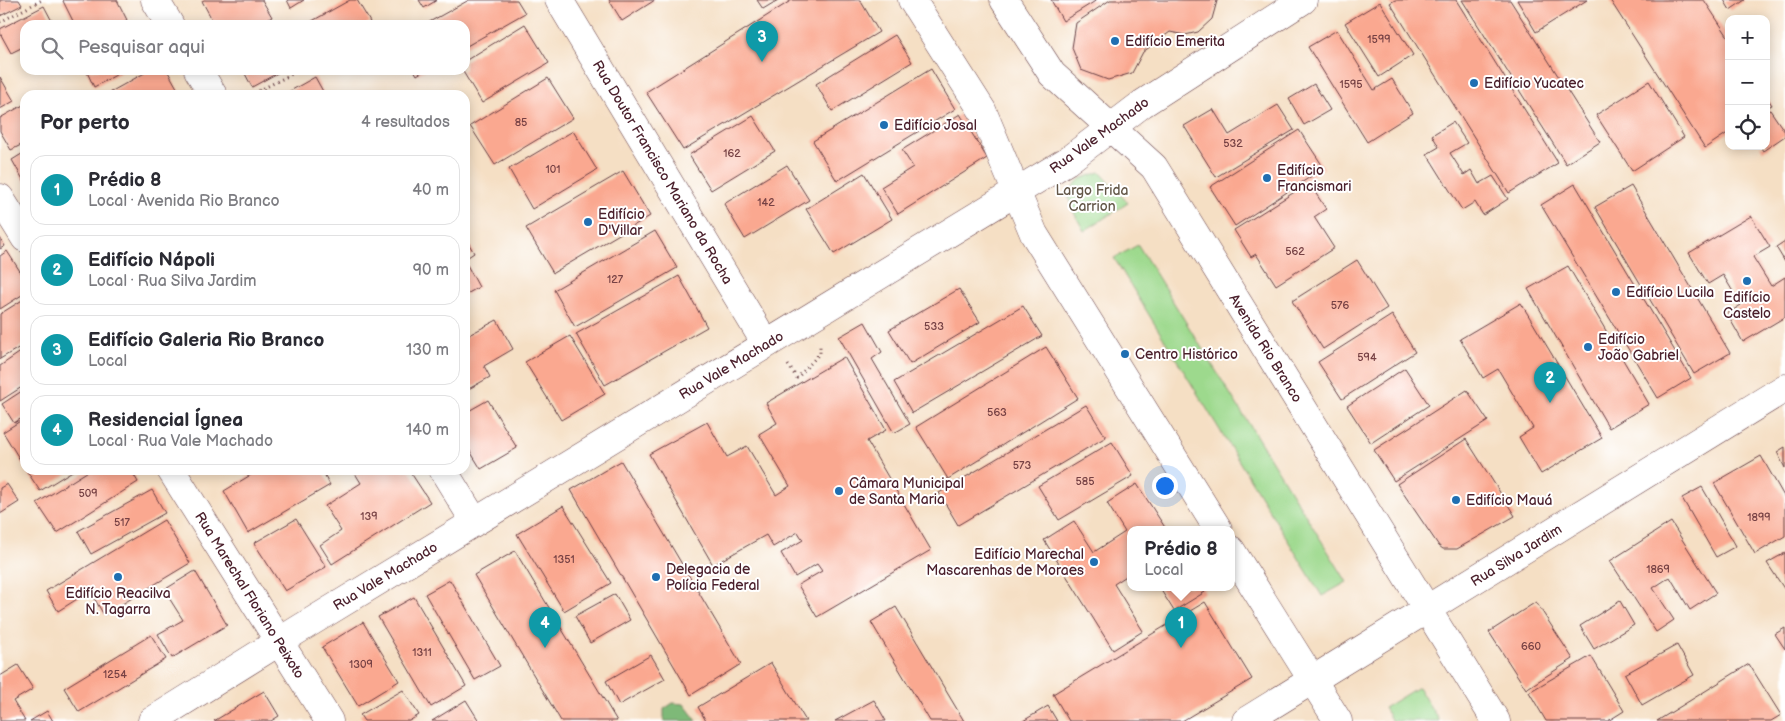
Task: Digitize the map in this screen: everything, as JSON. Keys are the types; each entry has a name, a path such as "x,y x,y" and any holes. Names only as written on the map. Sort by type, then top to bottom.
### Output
{"street":[{"path":"155,0 167,20"},
{"name":"Rua Doutor Francisco Mariano da Rocha","path":"559,0 766,344"},
{"path":"912,0 982,110 1034,234 1216,526"},
{"name":"Avenida Rio Branco","path":"1004,0 1052,74 1154,167 1496,721"},
{"name":"Rua Vale Machado","path":"152,721 279,641 1067,161 1142,104 1303,0"},
{"path":"201,75 210,90"},
{"path":"0,198 20,230"},
{"name":"Rua Silva Jardim","path":"1246,721 1785,388"},
{"name":"Rua Marechal Floriano Peixoto","path":"174,475 329,721"},
{"path":"447,475 475,522"},
{"path":"1235,556 1338,721"}],"path":[{"path":"0,22 42,0"},
{"path":"260,90 290,75"},
{"path":"797,378 820,353 820,338"}],"green space":[{"name":"Largo Frida Carrion","path":"1100,172 1128,203 1084,231 1072,209 1067,193 1080,179"},
{"path":"1138,245 1347,582 1322,596 1114,258"},
{"path":"1418,687 1439,721 1392,721 1384,708"},
{"path":"673,703 684,704 697,721 664,721 664,709"}],"building":[{"path":"0,0 19,0 22,5 0,16"},
{"path":"117,0 127,20 72,20 63,1"},
{"path":"262,0 272,17 266,20 212,20 202,1"},
{"path":"287,0 304,0 291,8"},
{"path":"350,0 357,0 369,20 314,20"},
{"path":"419,0 437,0 424,8"},
{"path":"469,0 517,0 525,13 470,44 470,20 433,20"},
{"path":"609,0 655,0 622,21"},
{"path":"757,0 778,0 763,9"},
{"path":"792,0 860,0 879,32 683,150 646,92"},
{"path":"1051,0 1097,0 1063,21"},
{"name":"Edifício Emerita","path":"1110,0 1217,1 1212,19 1198,32 1185,35 1170,32 1143,52 1132,73 1108,80 1081,70 1072,48 1076,23"},
{"name":"Edifício Yucatec","path":"1395,0 1456,0 1558,163 1509,193 1390,3"},
{"path":"1462,0 1510,0 1600,142 1566,164"},
{"path":"1517,0 1587,0 1536,32"},
{"path":"1610,0 1704,0 1725,32 1725,135 1705,148"},
{"path":"1724,0 1745,0 1730,10"},
{"path":"1380,2 1413,55 1379,77 1345,23"},
{"path":"44,6 51,20 20,20 20,48 11,53 0,33 0,29"},
{"path":"525,24 549,63 482,103 465,75 470,75 470,58"},
{"path":"1337,30 1374,90 1392,79 1413,113 1367,142 1308,47"},
{"path":"895,35 912,62 832,111 816,84"},
{"name":"Edifício Josal","path":"931,69 955,109 837,181 813,141"},
{"path":"88,75 116,75 94,87"},
{"path":"141,75 170,75 178,90 114,90"},
{"path":"246,75 274,75 252,87"},
{"path":"0,77 14,101 0,109"},
{"path":"315,77 322,90 292,90"},
{"path":"548,78 573,118 495,165 470,126"},
{"path":"1649,81 1684,137 1632,171 1596,115"},
{"path":"1314,84 1330,110 1304,125 1289,99"},
{"path":"1278,105 1294,130 1216,177 1184,126 1213,109 1229,135"},
{"path":"20,107 20,146 11,150 0,131 0,118"},
{"path":"1770,110 1785,132 1785,136 1770,146"},
{"path":"960,114 987,158 898,214 881,187 913,167 902,150"},
{"path":"753,116 775,151 711,190 689,155"},
{"path":"1453,122 1467,143 1450,153 1464,175 1471,170 1479,184 1493,176 1508,199 1483,215 1475,202 1462,210 1427,154 1439,147 1432,135"},
{"name":"Edifício Francismari","path":"1299,130 1324,168 1235,226 1210,187"},
{"path":"573,131 597,170 532,209 509,169"},
{"path":"20,155 20,174 12,160"},
{"path":"787,165 809,200 745,239 724,204"},
{"name":"Edifício D'Villar","path":"623,171 650,216 553,273 526,228"},
{"path":"864,173 892,219 834,254 806,209"},
{"path":"1309,183 1326,209 1314,217 1334,248 1276,285 1256,254 1251,257 1234,230"},
{"name":"Edifício Lucila","path":"1575,184 1691,378 1658,398 1541,205"},
{"path":"1631,186 1730,353 1694,374 1595,207"},
{"name":"Edifício Castelo","path":"1751,216 1770,247 1753,257 1771,286 1785,277 1785,317 1743,342 1727,314 1741,305 1723,275 1708,284 1689,253"},
{"path":"655,231 677,268 575,327 554,290"},
{"path":"0,238 5,246 0,249"},
{"path":"1785,241 1785,262 1776,247"},
{"path":"470,246 474,253 470,256"},
{"path":"7,251 20,271 20,296 0,309 0,256"},
{"path":"1357,260 1387,308 1323,349 1292,301"},
{"name":"Edifício João Gabriel","path":"1568,266 1649,404 1609,428 1528,289"},
{"path":"470,270 479,287 470,292"},
{"path":"679,276 707,327 605,385 576,334"},
{"path":"959,289 980,322 910,364 889,330"},
{"path":"20,302 20,347 0,359 0,314"},
{"path":"1521,303 1602,438 1541,474 1519,437 1533,428 1498,369 1483,378 1460,339"},
{"path":"1023,306 1042,336 912,413 894,382"},
{"path":"1392,315 1415,352 1342,399 1318,362"},
{"path":"497,320 513,349 484,366 490,377 470,388 470,334"},
{"path":"865,322 882,352 872,359 910,424 894,433 839,337"},
{"path":"570,336 605,394 561,420 525,362"},
{"path":"1046,347 1078,398 948,479 916,427"},
{"path":"20,352 20,388 0,401 0,366"},
{"name":"Câmara Municipal de Santa Maria","path":"844,357 886,430 867,441 931,550 817,617 798,585 822,571 817,564 795,577 781,553 803,540 798,532 773,547 766,535 713,565 649,454 707,422 727,457 747,446 776,495 790,486 759,434 777,423 766,403"},
{"path":"1405,368 1429,405 1371,443 1347,406"},
{"path":"1467,390 1488,421 1394,481 1374,450"},
{"path":"20,392 20,419 14,423 2,404"},
{"path":"488,400 517,448 481,469 470,451 470,410"},
{"path":"1086,405 1106,437 958,525 939,493"},
{"path":"20,421 20,460 3,432"},
{"name":"Edifício Mauá","path":"1466,439 1515,516 1457,549 1443,549 1439,546 1397,484"},
{"path":"1112,442 1133,476 1059,520 1038,486"},
{"path":"1785,447 1785,468 1777,452"},
{"path":"1761,456 1785,498 1785,536 1755,554 1714,483"},
{"name":"Delegacia de Polícia Federal","path":"621,461 741,664 691,695 571,490"},
{"path":"29,475 66,475 40,491"},
{"path":"82,475 134,475 138,482 57,533 37,503"},
{"path":"251,475 325,475 330,485 248,533 224,491"},
{"path":"356,475 412,475 430,502 332,564 320,545 341,531 325,506 361,483"},
{"path":"7,484 19,502 0,514 0,488"},
{"name":"Edifício Marechal Mascarenhas de Moraes","path":"1137,484 1164,526 1127,526 1127,576 1114,584 1143,631 1113,650 1044,540 1074,521 1094,552 1125,532 1107,503"},
{"path":"1702,487 1736,546 1716,557 1682,498"},
{"path":"152,490 165,513 91,554 78,531"},
{"path":"563,506 611,583 564,611 517,534"},
{"path":"296,519 326,567 285,591 254,543"},
{"name":"Edifício Reacilva N. Tagarra","path":"164,520 190,563 104,615 90,591 58,611 46,591"},
{"path":"1671,522 1716,593 1690,610 1670,577 1653,588 1674,620 1656,632 1610,561"},
{"path":"515,551 617,721 561,721 474,575"},
{"path":"1785,553 1785,590 1767,563"},
{"path":"195,571 227,625 172,658 158,634 183,620 164,590"},
{"path":"450,580 500,666 475,680 425,594"},
{"path":"1162,591 1204,591 1205,592 1174,611"},
{"path":"615,594 630,620 590,643 575,616"},
{"path":"414,597 466,686 431,707 378,617"},
{"path":"1620,601 1634,625 1594,649 1580,626"},
{"path":"1205,602 1252,679 1182,721 1069,721 1053,694"},
{"path":"1536,602 1573,659 1526,689 1489,632"},
{"path":"896,607 964,721 930,721 871,622"},
{"path":"363,622 399,681 358,706 322,647"},
{"path":"1785,628 1785,649 1775,634"},
{"path":"151,635 166,659 79,712 64,688"},
{"path":"1677,645 1694,675 1642,705 1625,674"},
{"path":"651,655 665,679 619,705 606,681"},
{"path":"1591,656 1624,711 1608,721 1546,721 1529,692"},
{"path":"771,663 806,721 706,721 698,707"},
{"path":"1749,664 1781,715 1771,721 1657,721"},
{"path":"18,665 33,689 13,701 25,721 0,721 0,676"},
{"path":"403,690 419,715 409,721 364,721 360,715"},
{"path":"264,691 279,716 271,721 214,721"},
{"path":"466,700 479,721 432,721"},
{"path":"874,700 886,721 835,721"},
{"path":"1048,706 1057,721 1023,721"},
{"path":"47,711 53,721 30,721"}],"place":[{"name":"Edifício Emerita","path":"1115,41"},
{"name":"Edifício Galeria Rio Branco","path":"762,62"},
{"name":"Edifício Yucatec","path":"1474,83"},
{"name":"Edifício Josal","path":"884,125"},
{"name":"Edifício Francismari","path":"1267,178"},
{"name":"Edifício D'Villar","path":"588,222"},
{"name":"Edifício Castelo","path":"1747,281"},
{"name":"Edifício Lucila","path":"1616,292"},
{"name":"Edifício João Gabriel","path":"1588,347"},
{"name":"Centro Histórico","path":"1125,354"},
{"name":"Edifício Nápoli","path":"1550,403"},
{"name":"Câmara Municipal de Santa Maria","path":"839,491"},
{"name":"Edifício Mauá","path":"1456,500"},
{"name":"Edifício Marechal Mascarenhas de Moraes","path":"1094,562"},
{"name":"Edifício Reacilva N. Tagarra","path":"118,577"},
{"name":"Delegacia de Polícia Federal","path":"656,577"},
{"name":"Residencial Ígnea","path":"545,648"},
{"name":"Prédio 8","path":"1181,648"}]}
